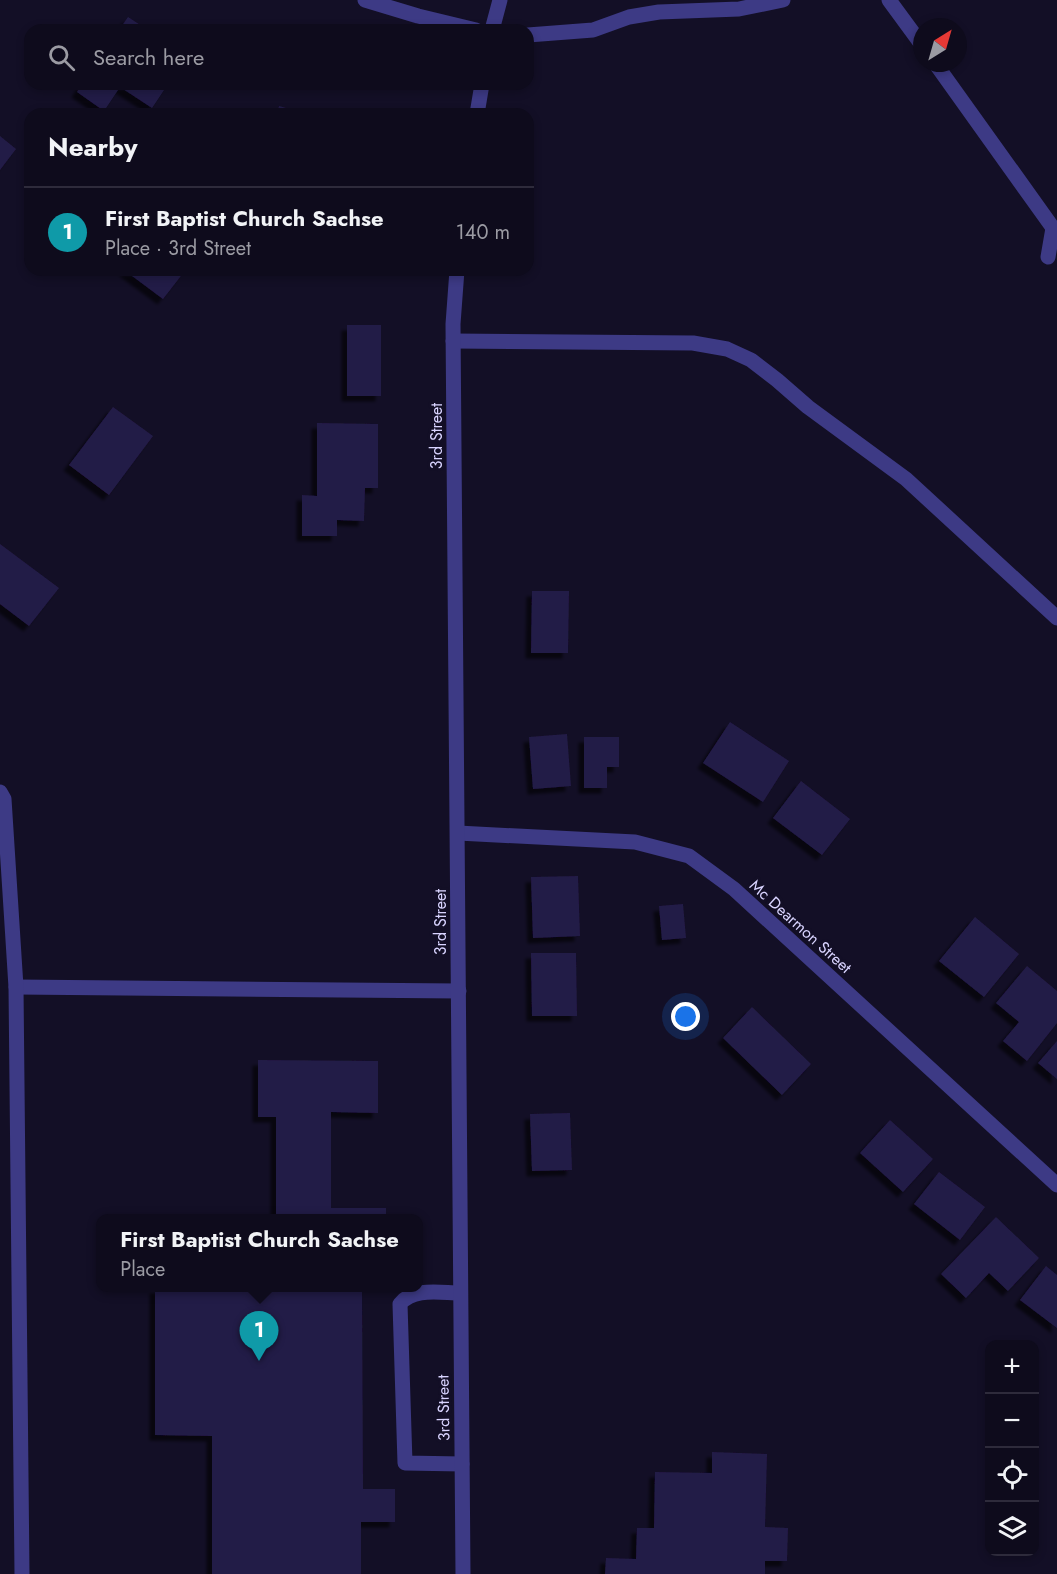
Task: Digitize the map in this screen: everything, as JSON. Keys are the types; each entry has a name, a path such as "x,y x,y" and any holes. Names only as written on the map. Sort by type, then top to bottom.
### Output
{"street":[{"path":"365,0 451,24"},
{"path":"494,24 500,0"},
{"path":"534,34 550,35 593,30 629,17 659,12 739,9 783,0"},
{"path":"889,0 913,33"},
{"path":"941,72 1053,228 1048,257"},
{"path":"478,108 481,90"},
{"name":"3rd Street","path":"457,276 453,341 463,1574"},
{"path":"453,341 693,343 726,349 751,360 808,407 906,479 1057,618"},
{"path":"0,792 4,799 16,987 22,1574"},
{"name":"Mc Dearmon Street","path":"458,833 635,842 689,856 734,889 1057,1185"},
{"path":"16,987 459,991"},
{"path":"460,1293 419,1293 406,1296 400,1304 405,1463 462,1464"}],"building":[{"path":"128,17 139,24 123,24"},
{"path":"78,90 118,90 106,108 100,108 77,92"},
{"path":"125,90 164,90 152,108"},
{"path":"0,136 16,149 0,170"},
{"path":"132,276 181,276 163,299"},
{"path":"347,325 381,325 381,396 347,396"},
{"path":"113,407 153,436 109,495 69,465"},
{"path":"317,423 378,424 378,488 365,488 364,521 337,520 337,536 302,536 302,495 317,496"},
{"path":"0,544 59,588 29,626 0,604"},
{"path":"532,591 569,591 568,653 531,653"},
{"path":"730,722 789,761 763,802 703,763"},
{"path":"567,734 571,786 533,789 529,737"},
{"path":"584,737 619,737 619,767 607,767 607,788 584,788"},
{"path":"801,781 850,819 822,855 773,818"},
{"path":"578,876 580,936 533,938 531,877"},
{"path":"683,904 686,938 662,940 659,906"},
{"path":"975,917 1019,954 984,997 939,961"},
{"path":"531,953 576,953 577,1016 532,1016"},
{"path":"1027,966 1057,991 1057,1023 1027,1061 1003,1041 1019,1022 996,1003"},
{"path":"752,1007 811,1064 782,1095 723,1038"},
{"path":"1057,1041 1057,1079 1038,1063"},
{"path":"258,1060 378,1061 378,1113 331,1112 331,1208 386,1208 386,1214 276,1214 276,1117 258,1117"},
{"path":"570,1113 572,1170 532,1171 530,1114"},
{"path":"890,1120 933,1159 903,1192 860,1153"},
{"path":"939,1172 985,1207 960,1240 914,1204"},
{"path":"996,1217 1039,1258 1008,1291 989,1273 966,1298 941,1274"},
{"path":"1046,1266 1057,1275 1057,1328 1020,1300"},
{"path":"155,1292 362,1292 363,1489 395,1489 395,1522 361,1522 361,1574 212,1574 212,1436 155,1435"},
{"path":"712,1452 767,1454 765,1527 788,1528 787,1561 765,1561 765,1574 605,1574 606,1558 636,1559 637,1528 654,1528 655,1472 712,1473"}],"place":[{"name":"First Baptist Church Sachse","path":"259,1361"}]}
